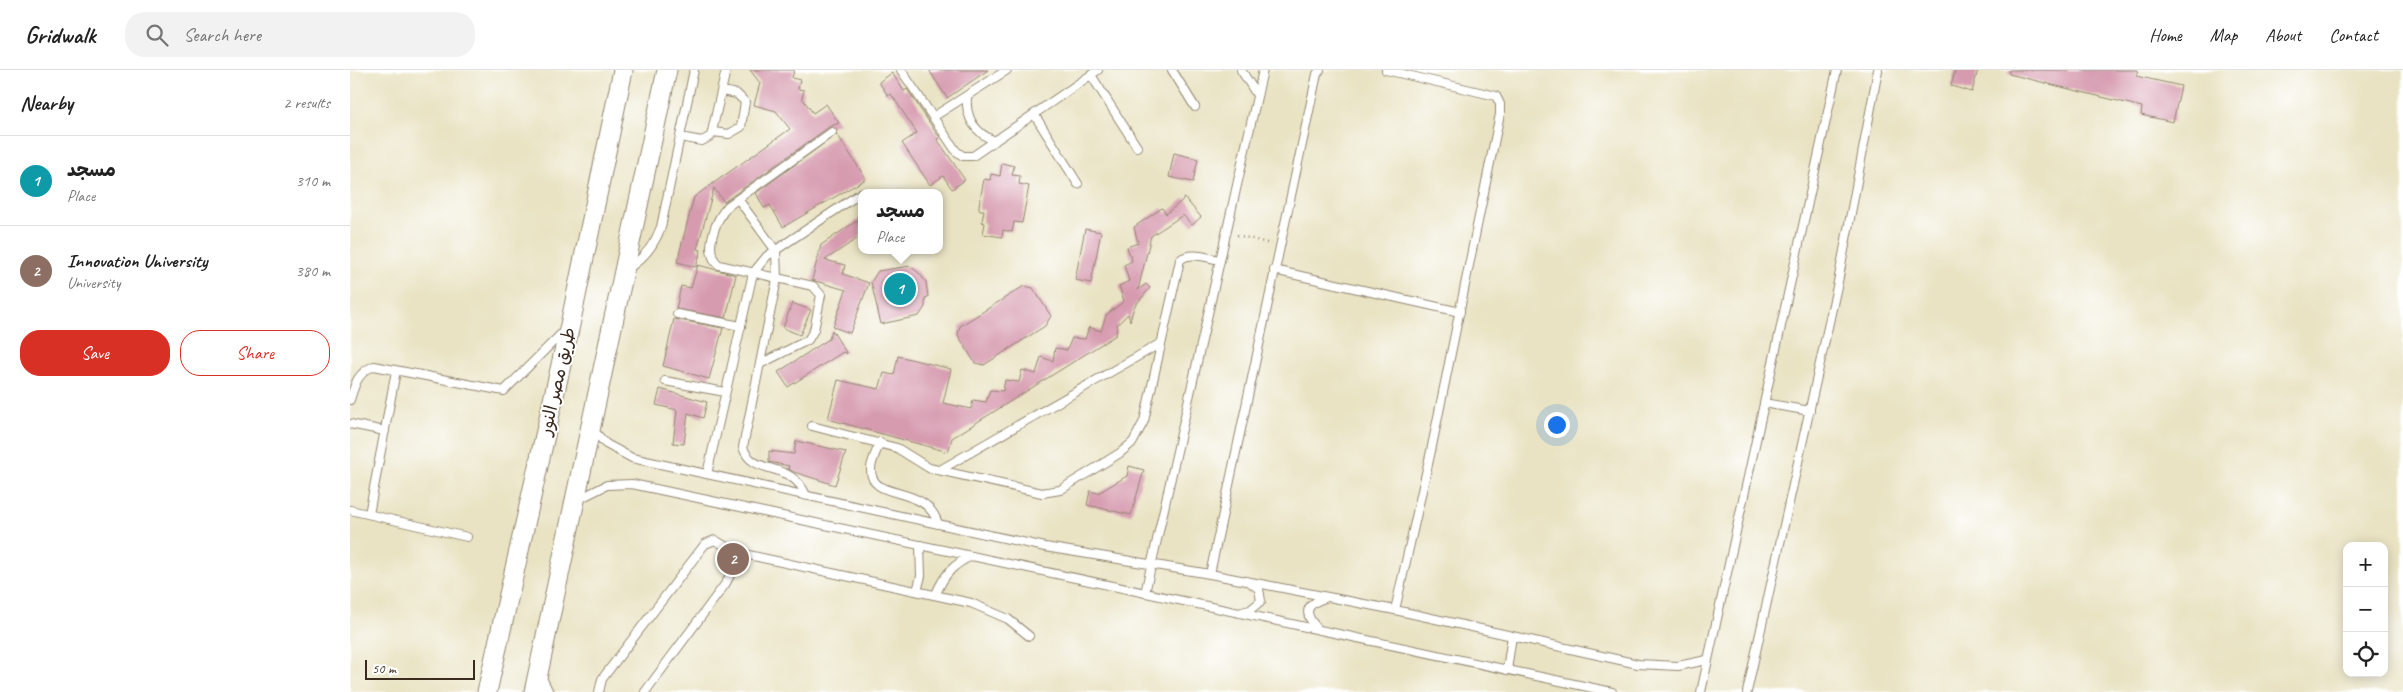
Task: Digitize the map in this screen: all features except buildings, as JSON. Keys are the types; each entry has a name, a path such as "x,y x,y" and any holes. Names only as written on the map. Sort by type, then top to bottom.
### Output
{"street":[{"name":"طريق مصر النور","path":"487,692 570,325 623,70"},
{"path":"534,692 667,70"}],"lane":[{"path":"625,270 643,258 661,228 694,70"},
{"path":"680,137 702,141 711,136 726,70"},
{"path":"901,70 956,151 963,156 973,156 1098,70"},
{"path":"1172,70 1195,107"},
{"path":"1241,70 1258,95"},
{"path":"1145,593 1263,70"},
{"path":"1210,574 1279,247 1317,74 1320,70"},
{"path":"1386,70 1496,96 1500,104 1500,114 1460,312 1394,610"},
{"path":"1701,692 1837,70"},
{"path":"1747,692 1838,282 1878,70"},
{"path":"933,117 1002,71"},
{"path":"1091,75 1137,147"},
{"path":"713,132 730,134 741,128 745,102 737,94 722,91"},
{"path":"966,96 970,120 981,133 995,141"},
{"path":"1034,114 1078,184"},
{"path":"760,364 808,340 814,330 821,295 812,286 719,265 710,254 719,219 724,210 738,199 832,132"},
{"path":"707,474 753,273 759,264 776,251 858,195"},
{"path":"738,199 776,251 777,279 744,441 745,453 753,462 793,476 806,495"},
{"path":"812,426 880,442 897,448 926,467 1042,493 1060,490 1120,453 1138,435 1144,421 1180,260 1188,255 1220,260"},
{"path":"1274,270 1460,312"},
{"path":"678,314 741,326"},
{"path":"350,400 355,382 363,371 374,366 504,391 570,325"},
{"path":"940,470 1161,343"},
{"path":"369,514 396,371"},
{"path":"664,381 726,392"},
{"path":"1764,403 1810,411"},
{"path":"350,424 385,431"},
{"path":"591,428 606,444 624,454 707,474 1044,547 1210,574 1394,610 1650,666 1678,666 1708,660"},
{"path":"880,442 871,465 875,482 883,489 922,501 932,510 938,524"},
{"path":"575,502 596,489 632,484 1612,692"},
{"path":"350,510 467,537"},
{"path":"600,692 602,680 705,544 715,540 735,552 972,603 1008,619 1029,636"},
{"path":"917,591 921,576 920,545"},
{"path":"645,692 726,583 736,563 735,552"},
{"path":"936,594 950,569 958,562 972,556"},
{"path":"1237,613 1250,610 1261,601 1259,589 1250,582"},
{"path":"1319,630 1311,622 1307,614 1310,605 1327,597"},
{"path":"1507,670 1512,636"},
{"path":"539,671 548,692"}],"path":[{"path":"1226,233 1279,247"}],"place":[{"name":"مسجد","path":"900,289"},
{"name":"Innovation University","path":"733,559"}]}
